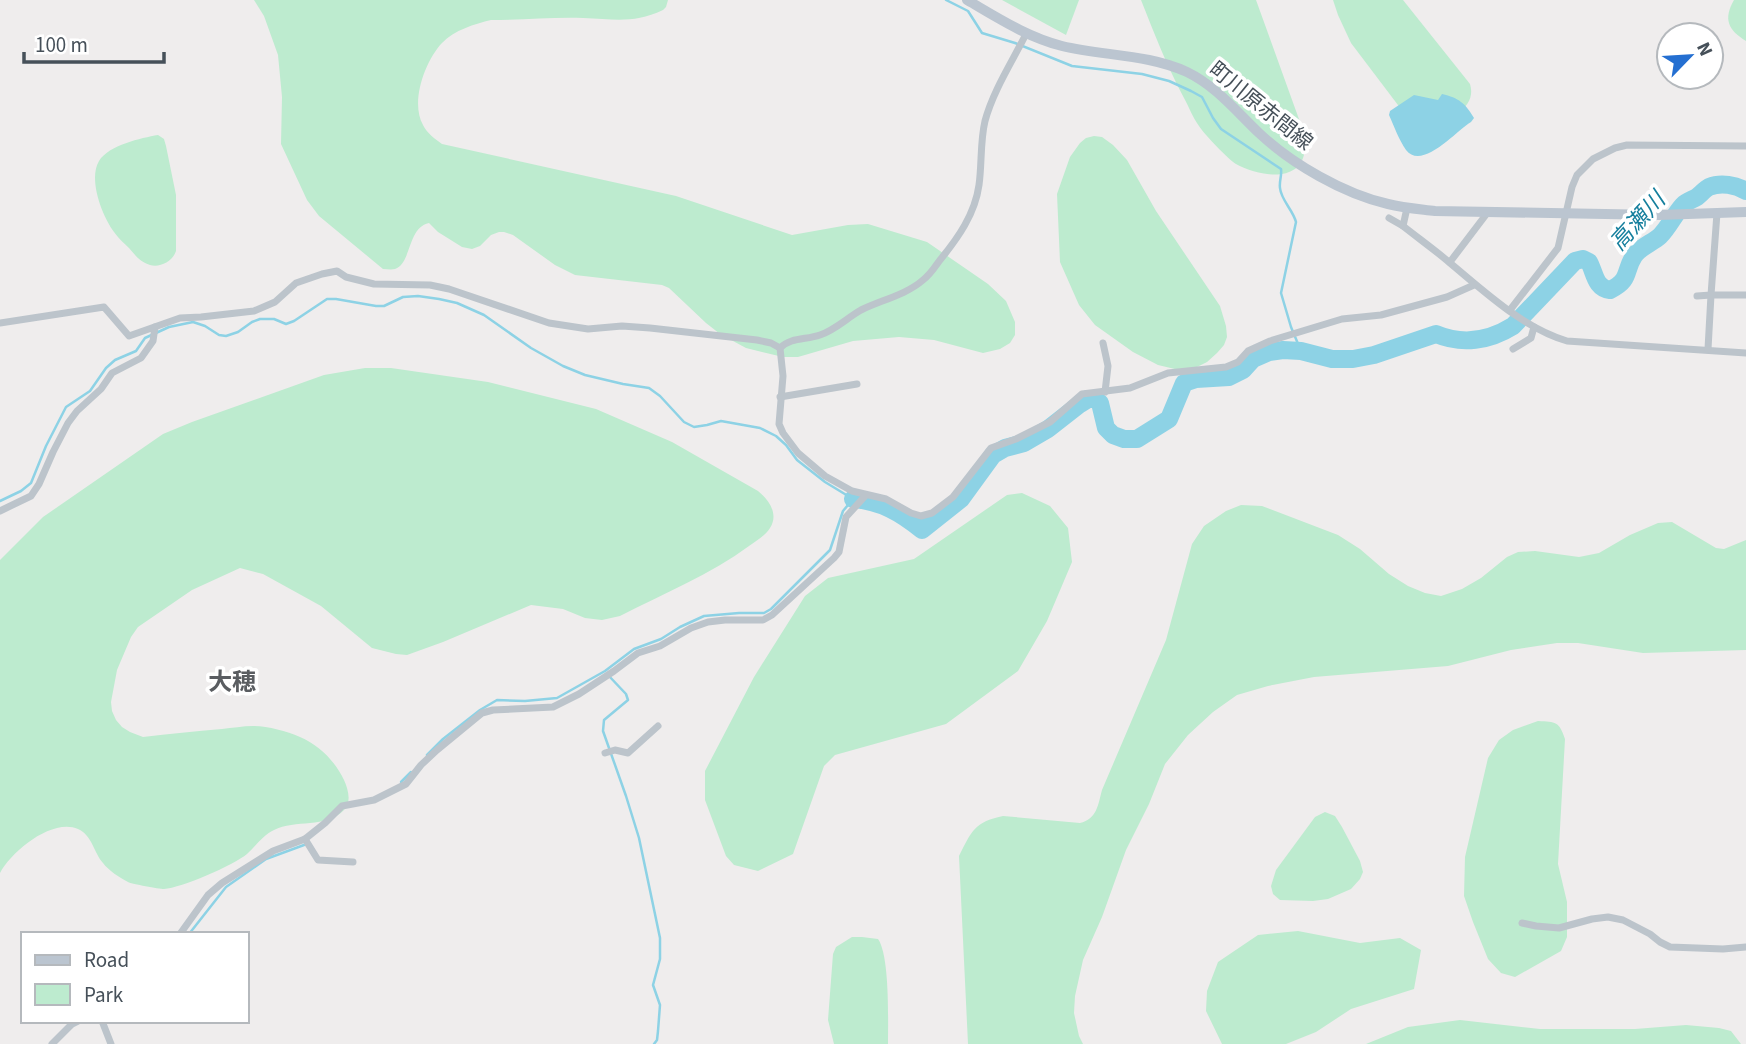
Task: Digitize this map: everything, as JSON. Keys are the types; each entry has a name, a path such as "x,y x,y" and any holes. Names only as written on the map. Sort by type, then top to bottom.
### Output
{"main road":[{"name":"町川原赤間線","path":"967,0 1026,34 1060,46 1156,62 1186,72 1213,88 1278,149 1308,170 1385,204 1435,211 1659,215 1746,212"}],"street":[{"path":"780,348 793,340 820,336 859,311 915,287 926,278 950,248 967,220 979,187 986,117 1026,34"},
{"path":"1510,310 1558,248 1572,187 1577,175 1593,159 1627,145 1746,146"},
{"path":"1403,226 1407,208"},
{"path":"1450,262 1488,212"},
{"path":"1708,349 1717,214"},
{"path":"1389,218 1450,262 1474,285 1549,335 1567,341 1746,353"},
{"path":"0,323 104,307 129,336 180,318 254,311 275,302 296,283 337,271 346,277 374,284 430,285 449,289 549,323 588,330 622,326 650,328 757,340 780,348"},
{"path":"780,348 783,376 779,424 798,453 825,476 852,491 886,499 921,516 932,513 953,497 991,448 1050,422 1082,394 1130,388 1168,373 1226,367 1238,362 1248,351 1270,341 1342,319 1381,315 1407,308 1447,297 1474,285"},
{"path":"1698,296 1746,295"},
{"path":"0,511 31,496 40,484 68,423 101,389 112,373 141,358 153,341 155,327"},
{"path":"1513,349 1531,338 1534,327"},
{"path":"1103,343 1108,366 1105,392"},
{"path":"780,397 858,384"},
{"path":"181,932 208,895 222,883 272,850 305,839 342,806 374,800 406,784 437,750 482,713 553,707 579,694 638,653 660,646 691,628 725,620 763,620 772,615 839,552 846,517 866,495"},
{"path":"605,753 615,750 628,752 658,726"},
{"path":"305,839 318,860 353,862"},
{"path":"1522,923 1559,928 1608,917 1630,923 1670,947 1746,947"},
{"path":"52,1044 74,1023"},
{"path":"103,1023 111,1044"}],"green space":[{"path":"254,0 668,0 663,10 633,19 491,20 459,31 442,43 425,71 418,105 423,125 442,144 676,196 792,235 868,224 927,242 988,284 1006,301 1015,322 1015,335 1010,343 1000,349 983,353 934,340 899,337 853,341 798,357 783,357 746,348 720,334 669,288 662,285 575,275 504,232 491,235 480,246 472,249 462,247 429,223 417,231 400,266 383,269 319,216 307,200 281,144 282,97 278,55 264,16"},
{"path":"1002,0 1079,0 1066,35"},
{"path":"1141,0 1256,0 1300,122 1305,148 1302,160 1296,168 1278,174 1256,172 1236,164 1211,140 1197,123 1178,86"},
{"path":"1333,0 1403,0 1470,84 1471,94 1463,109 1404,113 1351,43"},
{"path":"1734,0 1746,0 1746,41 1735,33 1729,24 1729,13"},
{"path":"158,135 164,139 176,195 176,251 169,261 154,266 141,260 114,232 101,207 95,177 99,161 110,151 126,143"},
{"path":"1094,136 1102,137 1113,145 1127,160 1156,211 1220,306 1226,326 1227,337 1224,345 1207,362 1197,367 1179,370 1158,365 1133,352 1095,325 1079,305 1060,262 1057,194 1070,157 1080,143"},
{"path":"365,368 391,368 488,382 596,409 672,442 758,491 772,508 773,523 760,538 719,566 620,616 602,620 585,618 563,609 531,605 407,655 372,648 321,606 263,574 240,568 192,590 138,627 117,670 112,711 122,727 143,737 253,726 277,729 300,737 320,749 340,773 348,795 344,810 328,820 274,830 231,864 172,888 135,884 114,874 105,866 83,832 68,827 45,832 34,839 14,855 0,873 0,560 43,517 163,434 324,375"},
{"path":"1022,493 1050,506 1068,528 1072,562 1047,621 1018,671 946,724 835,755 824,766 793,854 758,871 734,865 726,856 705,800 705,771 754,677 805,596 828,578 914,559 1007,495"},
{"path":"1241,505 1262,506 1338,535 1408,586 1441,596 1462,589 1518,552 1535,551 1579,557 1599,553 1658,523 1672,522 1716,548 1724,549 1746,540 1746,650 1643,653 1578,643 1557,643 1511,650 1448,666 1314,677 1237,695 1188,735 1165,764 1126,850 1083,960 1075,996 1074,1013 1083,1044 968,1044 959,856 967,840 975,829 986,821 1003,816 1080,823 1093,815 1166,640 1192,544 1204,526 1226,511"},
{"path":"1538,721 1556,724 1565,739 1558,864 1567,902 1567,937 1561,951 1515,977 1501,973 1488,959 1464,896 1465,857 1488,758 1499,740 1513,730"},
{"path":"1325,812 1335,816 1360,861 1363,872 1360,879 1351,889 1328,899 1280,900 1273,894 1271,886 1276,870 1315,817"},
{"path":"1298,931 1360,943 1400,938 1421,950 1414,989 1351,1009 1316,1032 1286,1044 1222,1044 1206,1011 1207,991 1218,962 1258,935"},
{"path":"852,937 878,939 882,947 888,989 888,1044 834,1044 828,1020 833,954 836,947"},
{"path":"1460,1020 1540,1029 1635,1029 1686,1025 1731,1031 1741,1044 1366,1044 1408,1027"}],"water":[{"path":"1442,94 1461,102 1474,118 1430,153 1413,155 1401,142 1389,115 1390,111 1414,95 1438,100"}],"waterway":[{"path":"946,0 968,11 982,33 1072,66 1142,74 1169,81 1191,91 1202,97 1221,129 1281,169 1281,192 1296,222 1281,293 1301,351"},
{"name":"高瀬川","path":"853,499 873,502 890,509 922,530 961,499 993,455 1005,448 1024,443 1048,429 1088,399 1095,399 1100,403 1106,428 1113,435 1124,439 1137,439 1169,419 1184,383 1196,379 1229,377 1243,370 1253,359 1269,352 1301,351 1332,359 1353,359 1374,355 1436,334 1456,340 1475,340 1494,335 1513,326 1575,261 1583,259 1589,262 1598,283 1610,290 1624,279 1637,253 1660,236 1685,204 1714,185 1728,185 1746,191"},
{"path":"0,501 31,483 66,407 90,391 115,360 136,351 145,338 169,327 193,322 226,336 260,319 274,319 286,324 327,299 384,306 403,297 418,296 457,303 484,315 531,348 585,375 649,388 684,422 694,427 721,421 760,428 776,436 797,460 825,482 853,499 843,511 830,550 771,609 764,613 704,616 661,639 634,649 605,671 557,698 497,700 443,739 427,755"},
{"path":"608,675 626,694 628,700 604,720 603,731 639,838 660,938 660,959 653,985 660,1005 657,1040 654,1044"},
{"path":"401,782 411,772"},
{"path":"191,932 226,887 266,859 304,845"}],"district":[{"name":"大穂","path":"232,682"}]}
